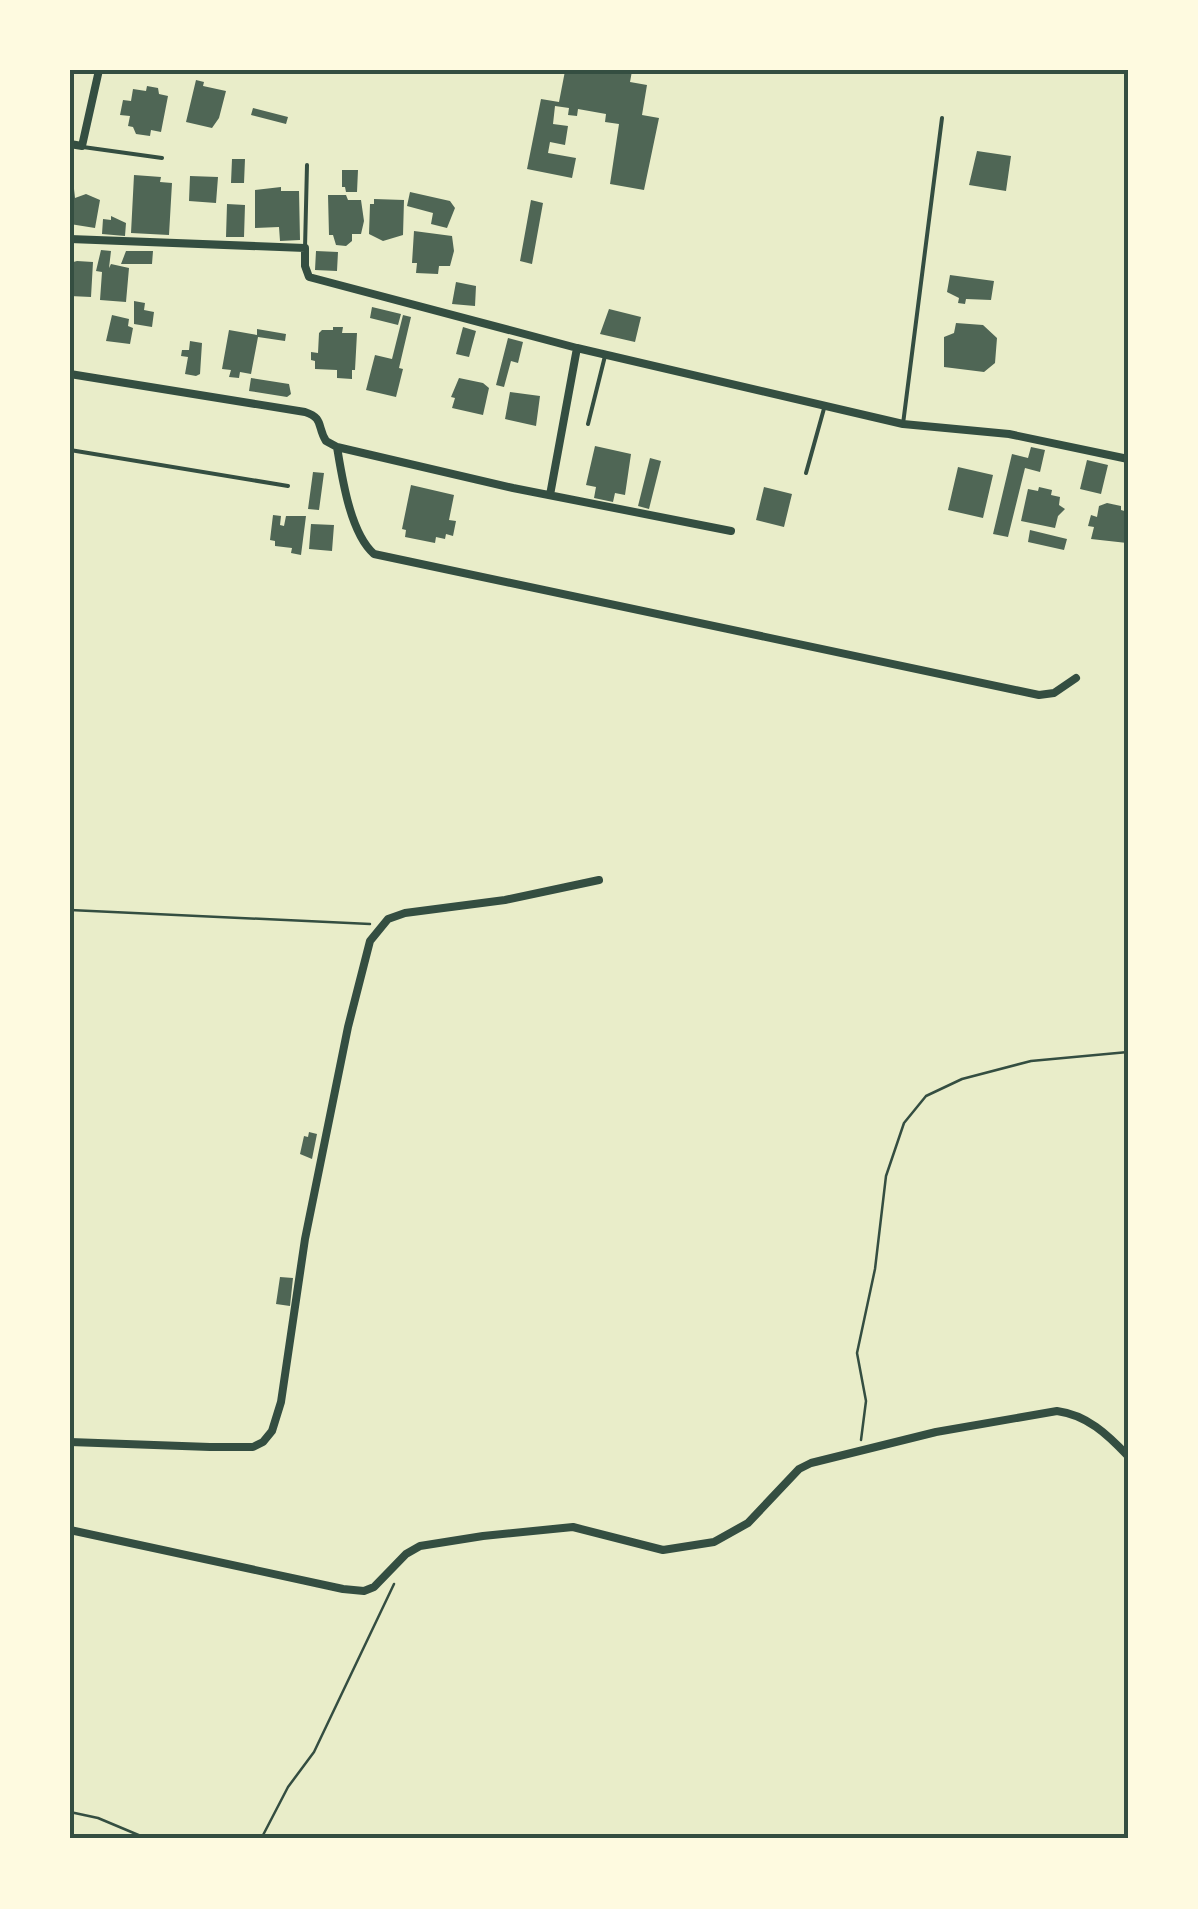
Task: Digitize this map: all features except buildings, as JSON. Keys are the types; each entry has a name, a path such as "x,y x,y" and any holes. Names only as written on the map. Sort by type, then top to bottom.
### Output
{"street":[{"path":"70,144 82,146 99,70"},
{"path":"70,240 306,248 305,266 310,276 578,348 903,424 1009,434 1128,459"},
{"path":"550,494 578,348"},
{"path":"70,374 316,415 326,440 337,447 731,531"},
{"path":"337,447 352,514 374,554 1039,695 1054,693 1076,678"},
{"path":"70,1442 210,1447 253,1446 263,1442 272,1431 281,1402 309,1222 370,941 388,919 405,913 505,900 600,880"},
{"path":"70,1530 344,1590 364,1591 374,1587 406,1554 420,1546 449,1540 572,1528 663,1550 714,1542 748,1523 799,1469 855,1450 1057,1410 1085,1418 1128,1456"}],"lane":[{"path":"903,424 942,118"},
{"path":"82,146 162,158"},
{"path":"306,248 307,166"},
{"path":"588,424 605,354"},
{"path":"806,473 825,405"},
{"path":"70,450 288,486"}],"path":[{"path":"70,910 357,922"},
{"path":"855,1450 865,1424 866,1401 857,1352 875,1269 881,1200 893,1151 912,1113 926,1096 942,1086 997,1068 1128,1052"},
{"path":"262,1839 288,1787 314,1752 394,1584"},
{"path":"70,1812 98,1818 148,1839"}]}
